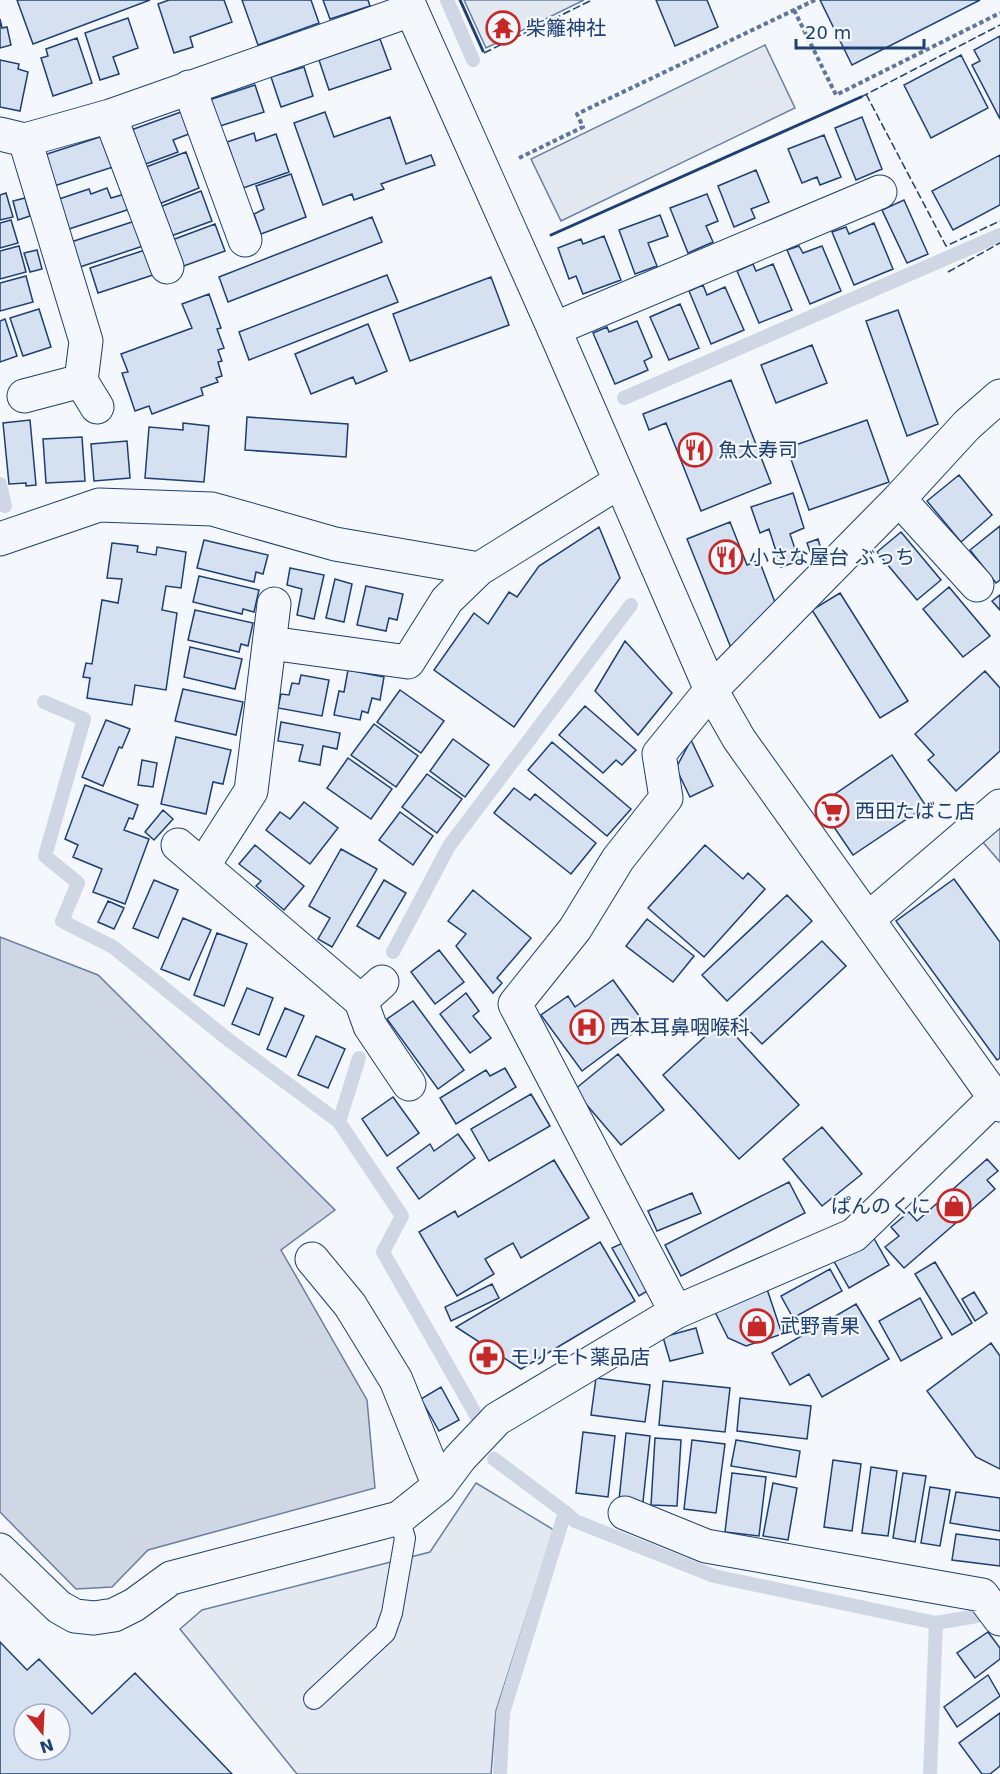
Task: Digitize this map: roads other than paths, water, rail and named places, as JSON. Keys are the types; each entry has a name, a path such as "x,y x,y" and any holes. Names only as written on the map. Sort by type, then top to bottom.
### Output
{"street":[{"path":"0,1550 59,1608 75,1616 94,1618 114,1616 134,1605 171,1578 399,1518 439,1486 460,1458 497,1419 676,1312 854,1235 998,1098 739,738 711,690 554,329 409,5 110,116 12,137 86,341 89,394 24,396"},
{"path":"189,87 245,240"},
{"path":"110,116 167,267"},
{"path":"554,329 880,192"},
{"path":"676,1312 515,1004 575,929 618,859 666,798 659,754 711,690 900,499 967,425 1000,396"},
{"path":"270,643 408,662 447,600 479,569 619,482"},
{"path":"900,499 977,585"},
{"path":"0,539 99,505 212,509 335,544 479,569"},
{"path":"203,866 251,791 274,604"},
{"path":"868,919 1000,807"},
{"path":"178,845 372,991 370,1026 409,1084"},
{"path":"312,1259 350,1305 396,1380 439,1486"},
{"path":"625,1513 706,1546 982,1595 1000,1619"}],"lane":[{"path":"314,1699 385,1633 392,1613 405,1538 399,1518"}],"waterway":[{"path":"447,0 473,60"},
{"path":"624,398 1000,235"},
{"path":"0,484 5,506"},
{"path":"393,952 449,846 631,605"},
{"path":"44,702 84,719 45,856 78,883 62,921 113,947 230,1041 339,1122"},
{"path":"359,1058 339,1122 402,1216 383,1252 476,1415"},
{"path":"494,1459 565,1512 503,1713 500,1774"},
{"path":"565,1512 575,1521 714,1576 936,1623 994,1613"},
{"path":"930,1774 936,1623"}],"place":[{"name":"柴籬神社","path":"503,28"},
{"name":"魚太寿司","path":"695,450"},
{"name":"小さな屋台 ぶっち","path":"726,557"},
{"name":"西田たばこ店","path":"832,811"},
{"name":"西本耳鼻咽喉科","path":"587,1027"},
{"name":"ぱんのくに","path":"954,1206"},
{"name":"武野青果","path":"757,1326"},
{"name":"モリモト薬品店","path":"487,1357"}]}
